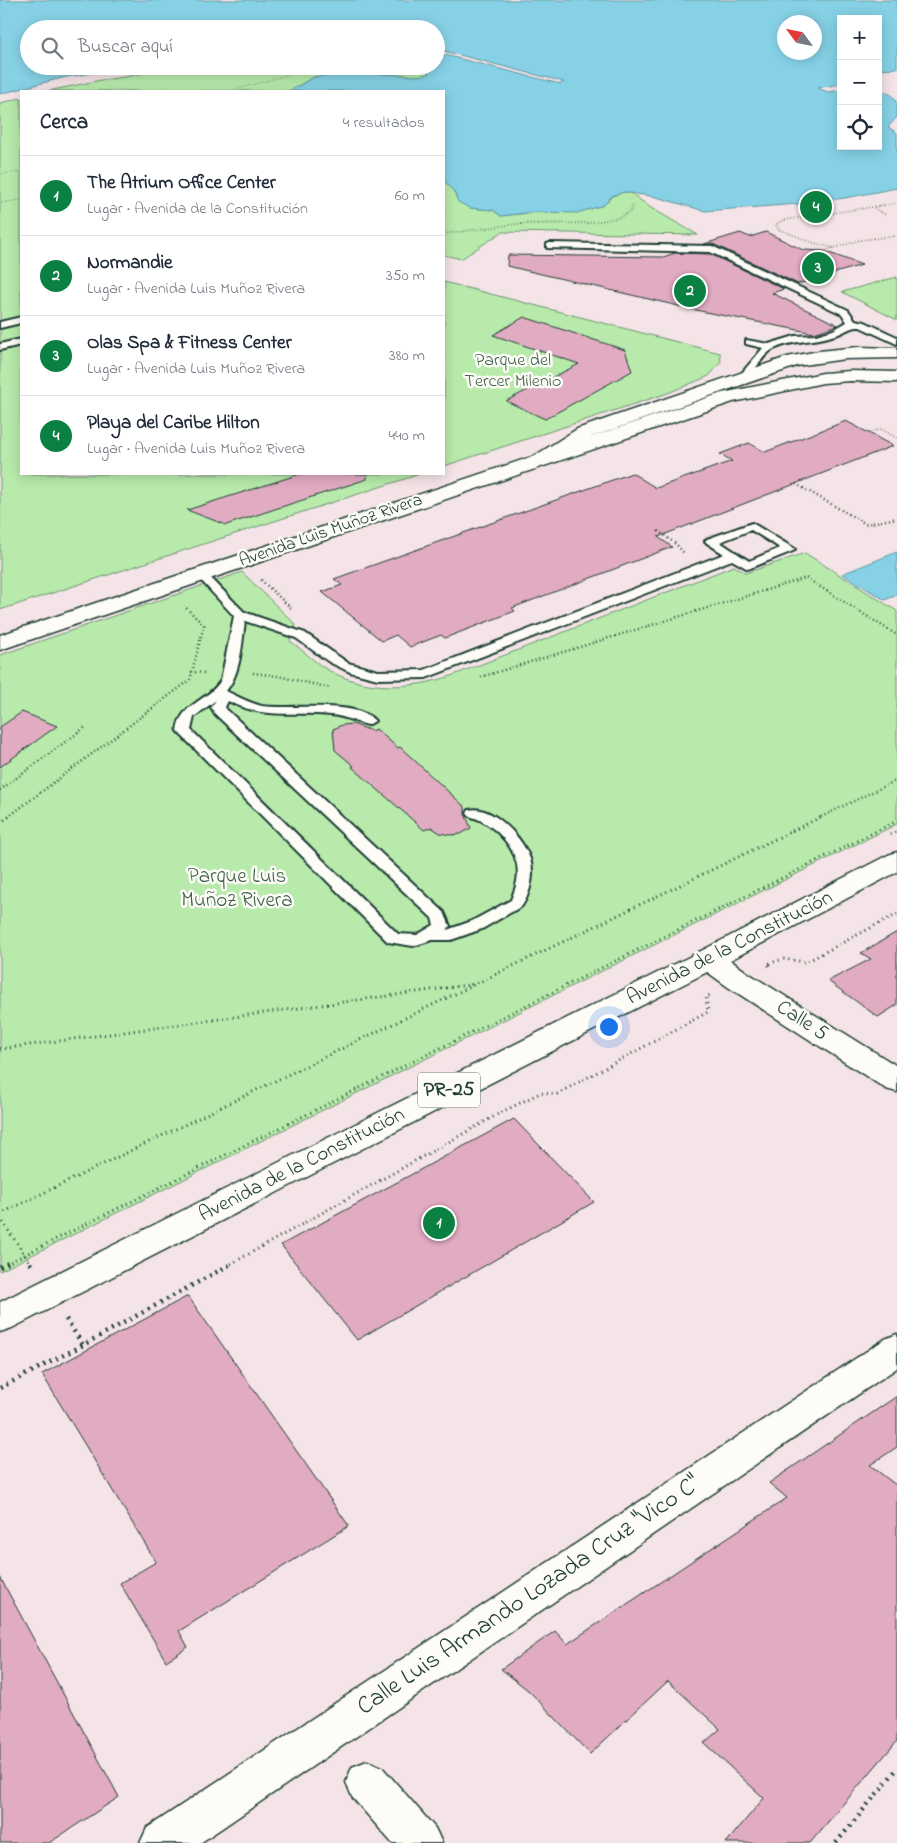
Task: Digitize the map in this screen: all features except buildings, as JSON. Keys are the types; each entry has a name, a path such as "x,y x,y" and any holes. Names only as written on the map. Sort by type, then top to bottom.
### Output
{"main road":[{"path":"543,459 584,433 792,360 855,352 897,353"},
{"name":"Avenida Luis Muñoz Rivera","path":"0,643 729,397 822,378 850,376 897,378"},
{"name":"Avenida de la Constitución","path":"0,1318 897,862"},
{"name":"Calle 5","path":"709,959 738,980 897,1082"},
{"name":"Calle Luis Armando Lozada Cruz \"Vico C\"","path":"162,1843 897,1349"},
{"path":"367,1782 420,1843"}],"lane":[{"path":"550,246 712,250 845,312 852,323"},
{"path":"0,325 20,320"},
{"path":"749,342 769,347 795,339 817,338 836,332 852,323 862,324 897,340"},
{"path":"0,347 20,342"},
{"path":"745,376 769,347"},
{"path":"752,526 770,531 790,549 748,565 733,556 711,541 752,526"},
{"path":"202,575 240,615 296,633 335,660 356,671 394,677 426,674 733,556"},
{"path":"218,692 222,700 218,707 220,711 439,916 442,926 422,940 406,942 393,938 184,731 183,721 190,711 207,702 227,682 240,615"},
{"path":"218,692 262,710 298,712 325,708 349,712 368,721"},
{"path":"432,934 452,935 477,925 517,903 525,880 522,855 506,833 488,817 474,813"}],"path":[{"path":"233,90 273,78 291,75"},
{"path":"155,90 167,88"},
{"path":"0,174 20,172"},
{"path":"0,203 20,200"},
{"path":"834,248 790,234 778,229 776,224 784,220 897,203"},
{"path":"445,234 518,224 589,224 604,222 630,212 633,204"},
{"path":"874,207 886,215"},
{"path":"445,231 449,234"},
{"path":"824,251 860,240 897,236"},
{"path":"869,433 880,429 897,438"},
{"path":"796,484 866,524 897,518"},
{"path":"658,531 677,545 684,553 680,560"},
{"path":"257,576 299,616"},
{"path":"0,824 190,680 204,625 166,587"},
{"path":"0,790 87,726"},
{"path":"83,1345 0,1216 897,780"},
{"path":"0,1268 897,821"},
{"path":"0,1388 190,1287 502,1112 540,1092 557,1094 708,1012 706,997 768,964 783,959 806,962 897,914"},
{"path":"768,964 774,970"},
{"path":"0,1049 478,983"},
{"path":"836,1843 897,1769"}],"green space":[{"path":"135,75 329,75 314,77 291,90 53,90"},
{"path":"20,98 20,475 417,475 0,610 0,103"},
{"path":"445,181 470,208 493,210 501,216 604,205 612,196 624,192 631,193 651,208 698,235 502,232 461,259 445,255"},
{"path":"897,277 897,320 842,292"},
{"name":"Parque del Tercer Milenio","path":"445,282 720,353 721,362 709,376 668,393 445,466"},
{"name":"Parque Luis Muñoz Rivera","path":"805,553 897,611 897,824 0,1271 0,655 242,572 296,625 290,641 325,668 344,677 374,685 421,684 451,676 734,566 746,573"}],"water":[{"path":"0,0 897,0 897,68 882,69 882,15 837,15 837,85 817,88 828,92 837,91 837,150 882,150 882,91 895,98 897,117 888,127 897,133 897,188 845,198 798,204 705,211 656,197 624,192 612,196 604,205 577,213 534,212 501,216 493,210 470,208 458,202 454,192 445,181 445,90 291,90 314,77 329,75 445,75 445,55 560,84 564,82 445,51 445,20 20,20 20,75 79,75 0,94"},
{"path":"897,552 897,595 885,600 842,574"}],"place":[{"name":"Playa del Caribe Hilton","path":"816,207"},
{"name":"Olas Spa & Fitness Center","path":"818,268"},
{"name":"Normandie","path":"690,291"},
{"name":"The Atrium Office Center","path":"439,1223"}]}
